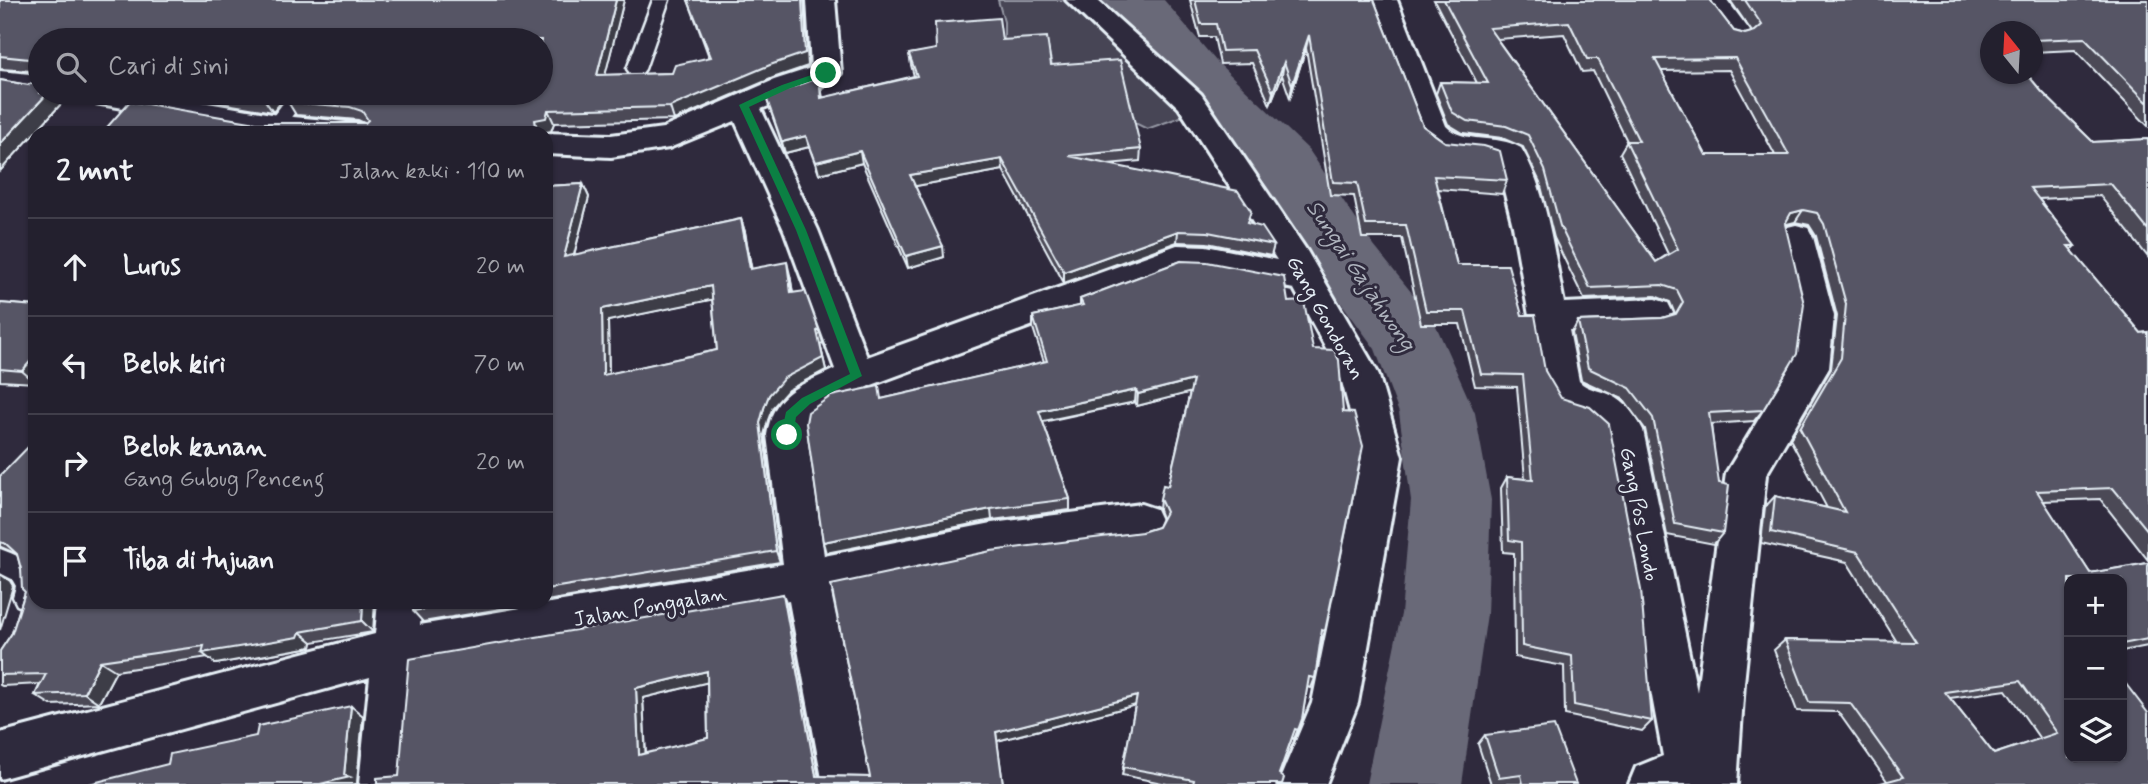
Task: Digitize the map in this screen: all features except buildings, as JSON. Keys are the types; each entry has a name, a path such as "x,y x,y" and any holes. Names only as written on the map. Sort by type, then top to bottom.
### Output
{"street":[{"path":"553,143 611,146 669,138 785,87 826,73 821,0"},
{"name":"Gang Gondoran","path":"1080,0 1190,101 1306,279 1359,373 1382,457 1335,703 1302,784"},
{"name":"Gang Pos Londo","path":"1382,0 1432,130 1440,142 1458,148 1497,150 1508,154 1514,161 1525,203 1560,383 1566,396 1609,414 1622,430 1675,696 1688,780"},
{"path":"1712,0 1738,35"},
{"path":"0,80 28,84"},
{"path":"164,105 294,126"},
{"path":"744,105 801,230 856,376"},
{"path":"1688,780 1721,682 1746,473 1810,368 1816,316 1796,237"},
{"path":"847,784 806,579 787,435 790,415 806,401 856,376 1177,258 1206,259 1306,279"},
{"path":"1547,317 1655,313"},
{"name":"Jalan Ponggalan","path":"0,755 393,650 806,579 992,541 1141,522"},
{"path":"383,784 393,650 399,609"}],"lane":[{"path":"636,69 661,0"},
{"path":"276,124 290,105"},
{"path":"0,560 21,571 28,583"},
{"path":"20,620 28,589"}],"shaded area":[{"path":"998,0 1076,0 1189,114 1147,129 1115,113 1053,69 1048,48 1004,51 1004,22"}],"waterway":[{"name":"Sungai Gajahwong","path":"1125,0 1143,11 1195,74 1286,165 1350,264 1407,339 1437,413 1451,500 1444,614 1414,784"}],"route":[{"path":"787,435 790,415 806,401 856,376 801,230 744,105 826,73"}]}
